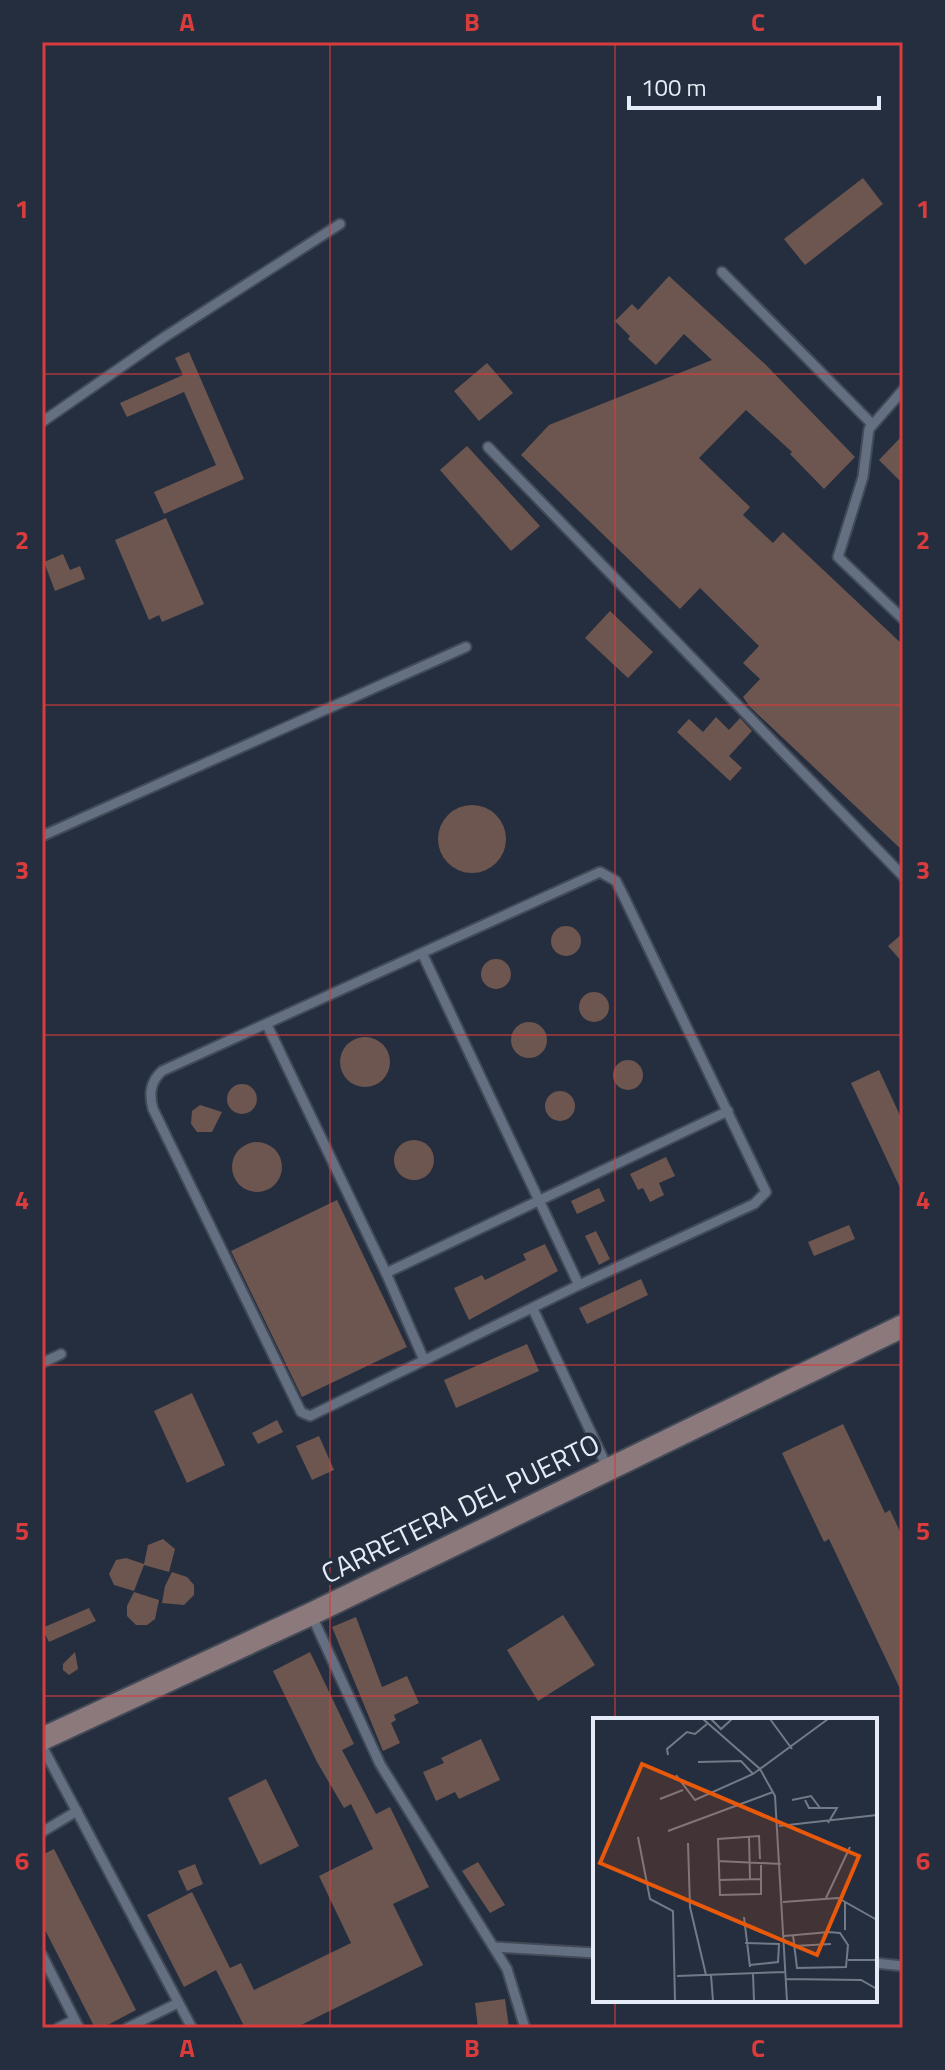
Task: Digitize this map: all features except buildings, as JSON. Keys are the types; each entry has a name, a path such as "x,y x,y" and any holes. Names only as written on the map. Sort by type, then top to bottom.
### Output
{"main road":[{"name":"CARRETERA DEL PUERTO","path":"42,1739 311,1614 903,1326"}],"lane":[{"path":"42,422 163,338 340,224"},
{"path":"722,272 872,424"},
{"path":"903,390 872,424 863,477 838,557 903,619"},
{"path":"488,447 903,876"},
{"path":"42,836 466,647"},
{"path":"600,872 616,881 764,1182 763,1198 310,1416 301,1412 153,1109 150,1096 154,1079 162,1071 267,1025 600,872"},
{"path":"422,953 579,1285"},
{"path":"267,1025 386,1273 424,1360"},
{"path":"386,1273 728,1111"},
{"path":"533,1309 608,1469"},
{"path":"42,1363 61,1354"},
{"path":"311,1614 380,1764 507,1969 525,2028"},
{"path":"42,1746 192,2028"},
{"path":"42,1832 77,1811"},
{"path":"495,1947 593,1953"},
{"path":"42,1955 77,2024 58,2028"},
{"path":"877,1963 903,1966"},
{"path":"127,2028 178,2003"}]}
